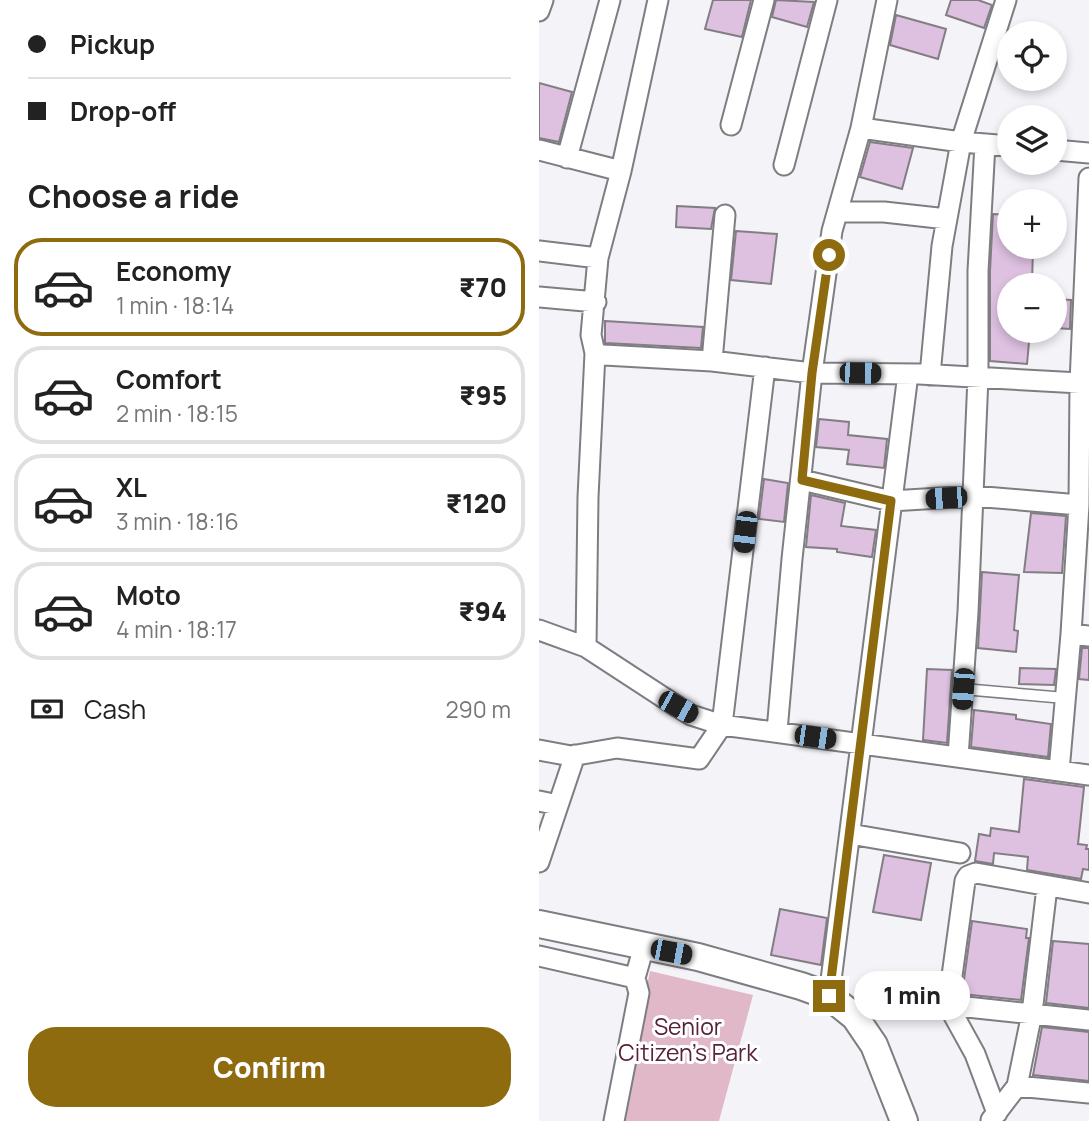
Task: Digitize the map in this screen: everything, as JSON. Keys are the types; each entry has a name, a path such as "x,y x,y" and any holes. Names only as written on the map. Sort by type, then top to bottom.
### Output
{"street":[{"path":"539,11 543,0"},
{"path":"567,159 610,0"},
{"path":"586,647 588,497 595,353 591,335 598,258 621,171 658,0"},
{"path":"731,125 764,0"},
{"path":"784,165 827,0"},
{"path":"777,731 812,373 832,231 862,128 887,0"},
{"path":"930,375 947,219 961,142 1006,0"},
{"path":"862,128 997,145"},
{"path":"958,757 973,496 978,377 978,271 985,144"},
{"path":"539,150 621,171"},
{"path":"1067,151 1089,153"},
{"path":"1059,771 1065,698 1080,635 1089,178"},
{"path":"838,212 884,212 947,219"},
{"path":"712,361 725,215"},
{"path":"539,251 598,258"},
{"path":"539,297 596,302"},
{"path":"595,353 712,361 812,373 908,374 1084,383"},
{"path":"539,750 575,755 617,748 699,759 722,725 765,368"},
{"path":"829,996 908,374"},
{"path":"802,480 891,501 973,496 1082,510"},
{"path":"539,630 586,647 691,715 722,725 1089,775"},
{"path":"541,852 549,803 575,755"},
{"path":"850,834 960,853"},
{"path":"993,1117 975,1054 947,1005 965,881 968,876 976,873 1089,893"},
{"path":"993,1117 1017,1086 1032,1013 1047,887"},
{"path":"539,924 698,957 829,996 855,1017 874,1045 904,1121"},
{"path":"614,1121 639,993 635,978 644,946"},
{"path":"539,956 635,978"},
{"path":"947,1005 1089,1020"},
{"path":"1017,1086 1089,1093"}],"lane":[{"path":"963,689 1065,698"}],"green space":[{"name":"Senior Citizen's Park","path":"650,971 753,995 719,1121 619,1121"}],"building":[{"path":"713,0 751,0 742,37 705,29"},
{"path":"776,0 814,2 807,27 772,17"},
{"path":"951,0 978,0 992,5 984,28 946,15"},
{"path":"896,15 946,29 938,59 890,45"},
{"path":"539,83 572,92 559,142 539,138"},
{"path":"870,142 913,148 902,189 860,177"},
{"path":"677,206 715,208 711,229 676,227"},
{"path":"993,214 997,214 997,259 1033,259 1032,273 997,273 997,343 1029,343 1027,364 990,361"},
{"path":"736,231 777,234 771,284 731,280"},
{"path":"1067,300 1071,300 1070,329 1067,329"},
{"path":"605,321 703,327 701,348 605,343"},
{"path":"819,419 849,422 848,435 887,439 884,468 847,464 849,450 816,447"},
{"path":"764,479 788,483 784,522 759,519"},
{"path":"811,495 845,503 841,526 876,530 872,557 837,552 837,549 806,547"},
{"path":"1031,513 1066,516 1062,573 1024,572"},
{"path":"982,572 1019,575 1014,630 1018,631 1016,652 978,648"},
{"path":"1082,648 1089,648 1089,680 1079,679"},
{"path":"1020,668 1056,669 1054,685 1019,684"},
{"path":"927,669 952,670 947,743 923,740"},
{"path":"974,710 1016,715 1016,719 1051,724 1048,757 971,747"},
{"path":"1024,779 1084,787 1078,844 1087,845 1086,849 1089,849 1089,870 1083,869 1081,879 1027,870 1028,857 994,853 993,864 975,861 979,834 990,836 991,828 1019,832"},
{"path":"884,855 931,863 921,920 873,912"},
{"path":"780,909 827,918 821,965 771,955"},
{"path":"972,921 1027,929 1026,938 1029,938 1021,1000 962,994"},
{"path":"1053,941 1089,944 1089,1008 1046,1003"},
{"path":"1042,1027 1089,1032 1089,1081 1033,1075"}],"route":[{"path":"829,255 812,373 802,480 891,501 829,996"}]}
